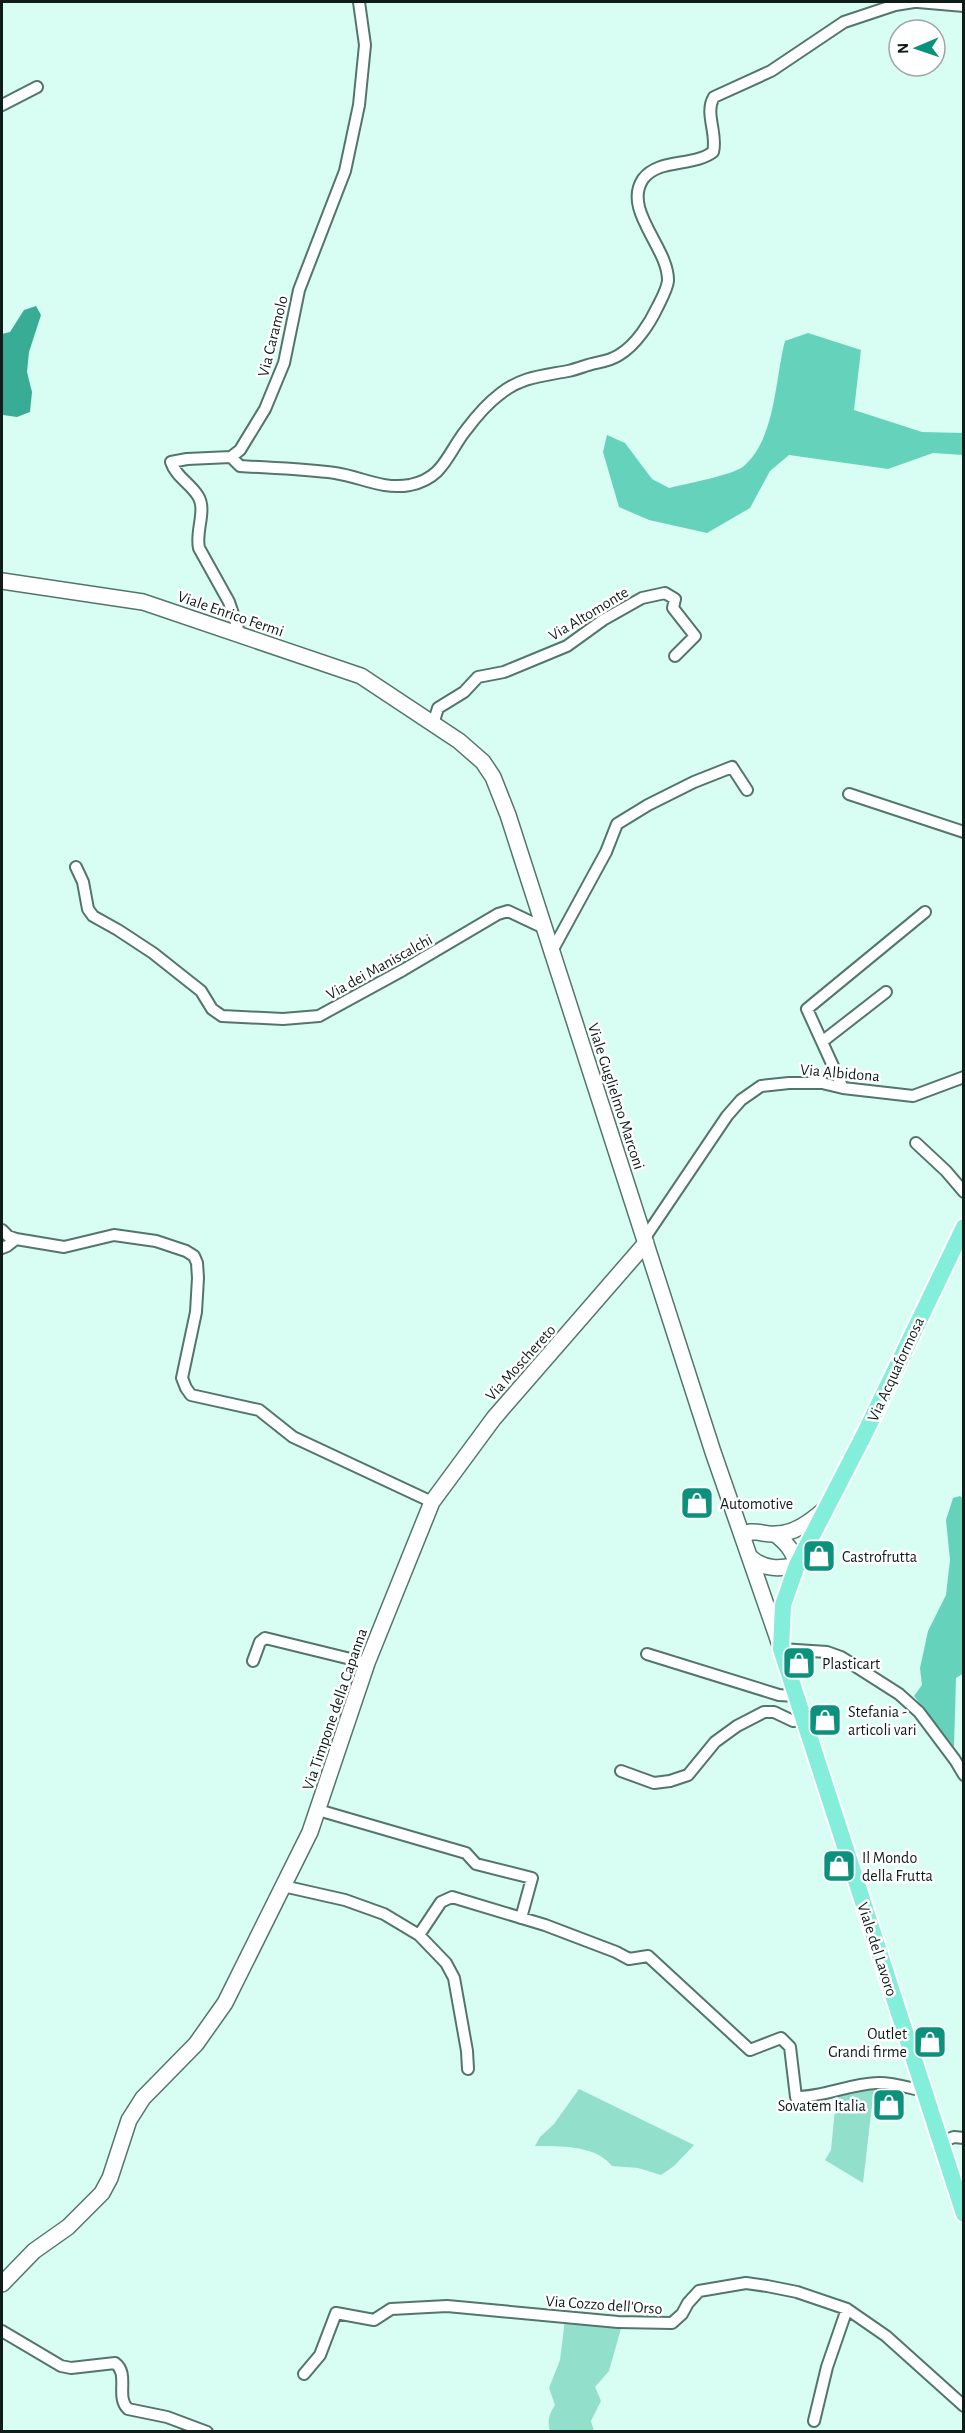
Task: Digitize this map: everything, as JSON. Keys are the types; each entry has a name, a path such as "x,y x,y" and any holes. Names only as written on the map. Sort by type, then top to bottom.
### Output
{"main road":[{"name":"Viale Enrico Fermi","path":"2,581 143,602 361,676 433,724"},
{"name":"Viale Guglielmo Marconi","path":"433,724 475,754 493,777 552,951 712,1452 732,1503 748,1534 750,1557 781,1648"},
{"name":"Via Acquaformosa","path":"781,1648 783,1605 797,1565 864,1435 963,1227"},
{"name":"Via Moschereto","path":"430,1505 494,1418 645,1241"},
{"name":"Via Timpone della Capanna","path":"2,2284 34,2251 68,2227 102,2193 110,2178 129,2120 143,2098 196,2044 225,2003 310,1832 367,1663 430,1505"},
{"path":"748,1534 775,1534 807,1524 824,1510"},
{"path":"750,1557 756,1563 773,1568 797,1565 793,1552 785,1541 775,1534"},
{"name":"Viale del Lavoro","path":"781,1648 963,2214"}],"street":[{"name":"Via Caramolo","path":"231,457 240,450 265,409 284,363 299,290 345,171 359,105 365,45 359,2"},
{"path":"240,635 229,602 199,548 197,540 201,504 198,496 174,472 171,462 231,457 240,466 336,474 390,487 431,478 445,465 465,431 499,394 518,382 538,375 570,371 619,355 636,339 656,309 668,284 666,262 641,215 638,200 639,189 644,179 654,169 701,159 713,152 714,135 710,103 714,97 771,71 844,22 894,5 916,2 963,6"},
{"path":"2,105 37,87"},
{"name":"Via Altomonte","path":"433,724 438,708 464,692 478,677 504,672 567,646 603,620 642,598 665,593 675,600 674,608 695,636 675,656"},
{"path":"552,951 601,862 617,824 648,805 694,782 732,767 747,790"},
{"path":"849,794 963,832"},
{"name":"Via dei Maniscalchi","path":"76,867 83,882 88,909 93,916 153,953 201,991 217,1014 283,1019 319,1016 498,914 508,911 544,928"},
{"path":"843,1088 807,1009 925,912"},
{"path":"823,1041 886,992"},
{"name":"Via Albidona","path":"645,1241 727,1116 741,1100 761,1086 822,1083 843,1088 913,1096 963,1077"},
{"path":"915,1143 946,1171 963,1192"},
{"path":"2,1230 8,1236 16,1239 52,1245 75,1245 114,1235 156,1241 194,1256 198,1278 196,1312 182,1378 191,1395 259,1410 293,1437 430,1505"},
{"path":"2,1248 16,1239"},
{"path":"253,1661 260,1642 265,1638 367,1663"},
{"path":"781,1648 827,1652 841,1657 899,1694 919,1712 955,1760 963,1775"},
{"path":"647,1654 778,1695 796,1696"},
{"path":"621,1771 654,1782 670,1782 688,1774 715,1742 737,1726 764,1712 774,1712 793,1721 804,1720"},
{"path":"318,1809 466,1853 476,1864 532,1878 521,1918"},
{"path":"283,1886 345,1900 384,1914 418,1935 446,1963 453,1978 467,2051 468,2069"},
{"path":"418,1935 441,1902 452,1897 521,1918 616,1952 629,1959 648,1956 750,2050 781,2038 790,2047 796,2097 814,2097 853,2086 879,2082 924,2091"},
{"path":"941,2142 963,2138"},
{"name":"Via Cozzo dell'Orso","path":"304,2374 320,2355 336,2313 374,2320 391,2309 401,2307 447,2306 618,2322 672,2323 682,2314 699,2291 746,2283 796,2292 847,2309 886,2336 963,2406"},
{"path":"814,2421 827,2367 847,2309"},
{"path":"2,2331 61,2366 71,2368 115,2363 122,2371 123,2400 128,2409 167,2417 207,2432"}],"shaded area":[{"path":"36,306 41,315 29,352 27,372 32,392 30,412 17,417 3,415 2,334 10,332 24,310"},
{"path":"808,333 861,350 854,410 922,432 963,433 963,455 933,453 888,469 789,455 770,471 750,508 707,533 649,520 619,507 603,452 607,435 625,443 652,479 669,488 739,469 755,454 768,424 785,341"},
{"path":"960,1496 964,1499 964,1673 956,1678 954,1747 914,1696 922,1685 920,1668 928,1631 946,1595 950,1560 946,1520 953,1498"},
{"path":"874,2088 863,2183 825,2160 831,2150 836,2099 842,2095"},
{"path":"579,2089 694,2145 674,2166 661,2175 638,2168 612,2166 605,2159 587,2150 535,2146"},
{"path":"565,2319 622,2325 609,2371 595,2387 601,2401 591,2421 594,2431 550,2431 549,2418 555,2405 549,2388 560,2360"}],"place":[{"name":"Automotive","path":"697,1503"},
{"name":"Castrofrutta","path":"819,1556"},
{"name":"Plasticart","path":"799,1663"},
{"name":"Stefania - articoli vari","path":"825,1720"},
{"name":"Il Mondo della Frutta","path":"839,1866"},
{"name":"Outlet Grandi firme","path":"930,2042"},
{"name":"Sovatem Italia","path":"889,2105"}]}
